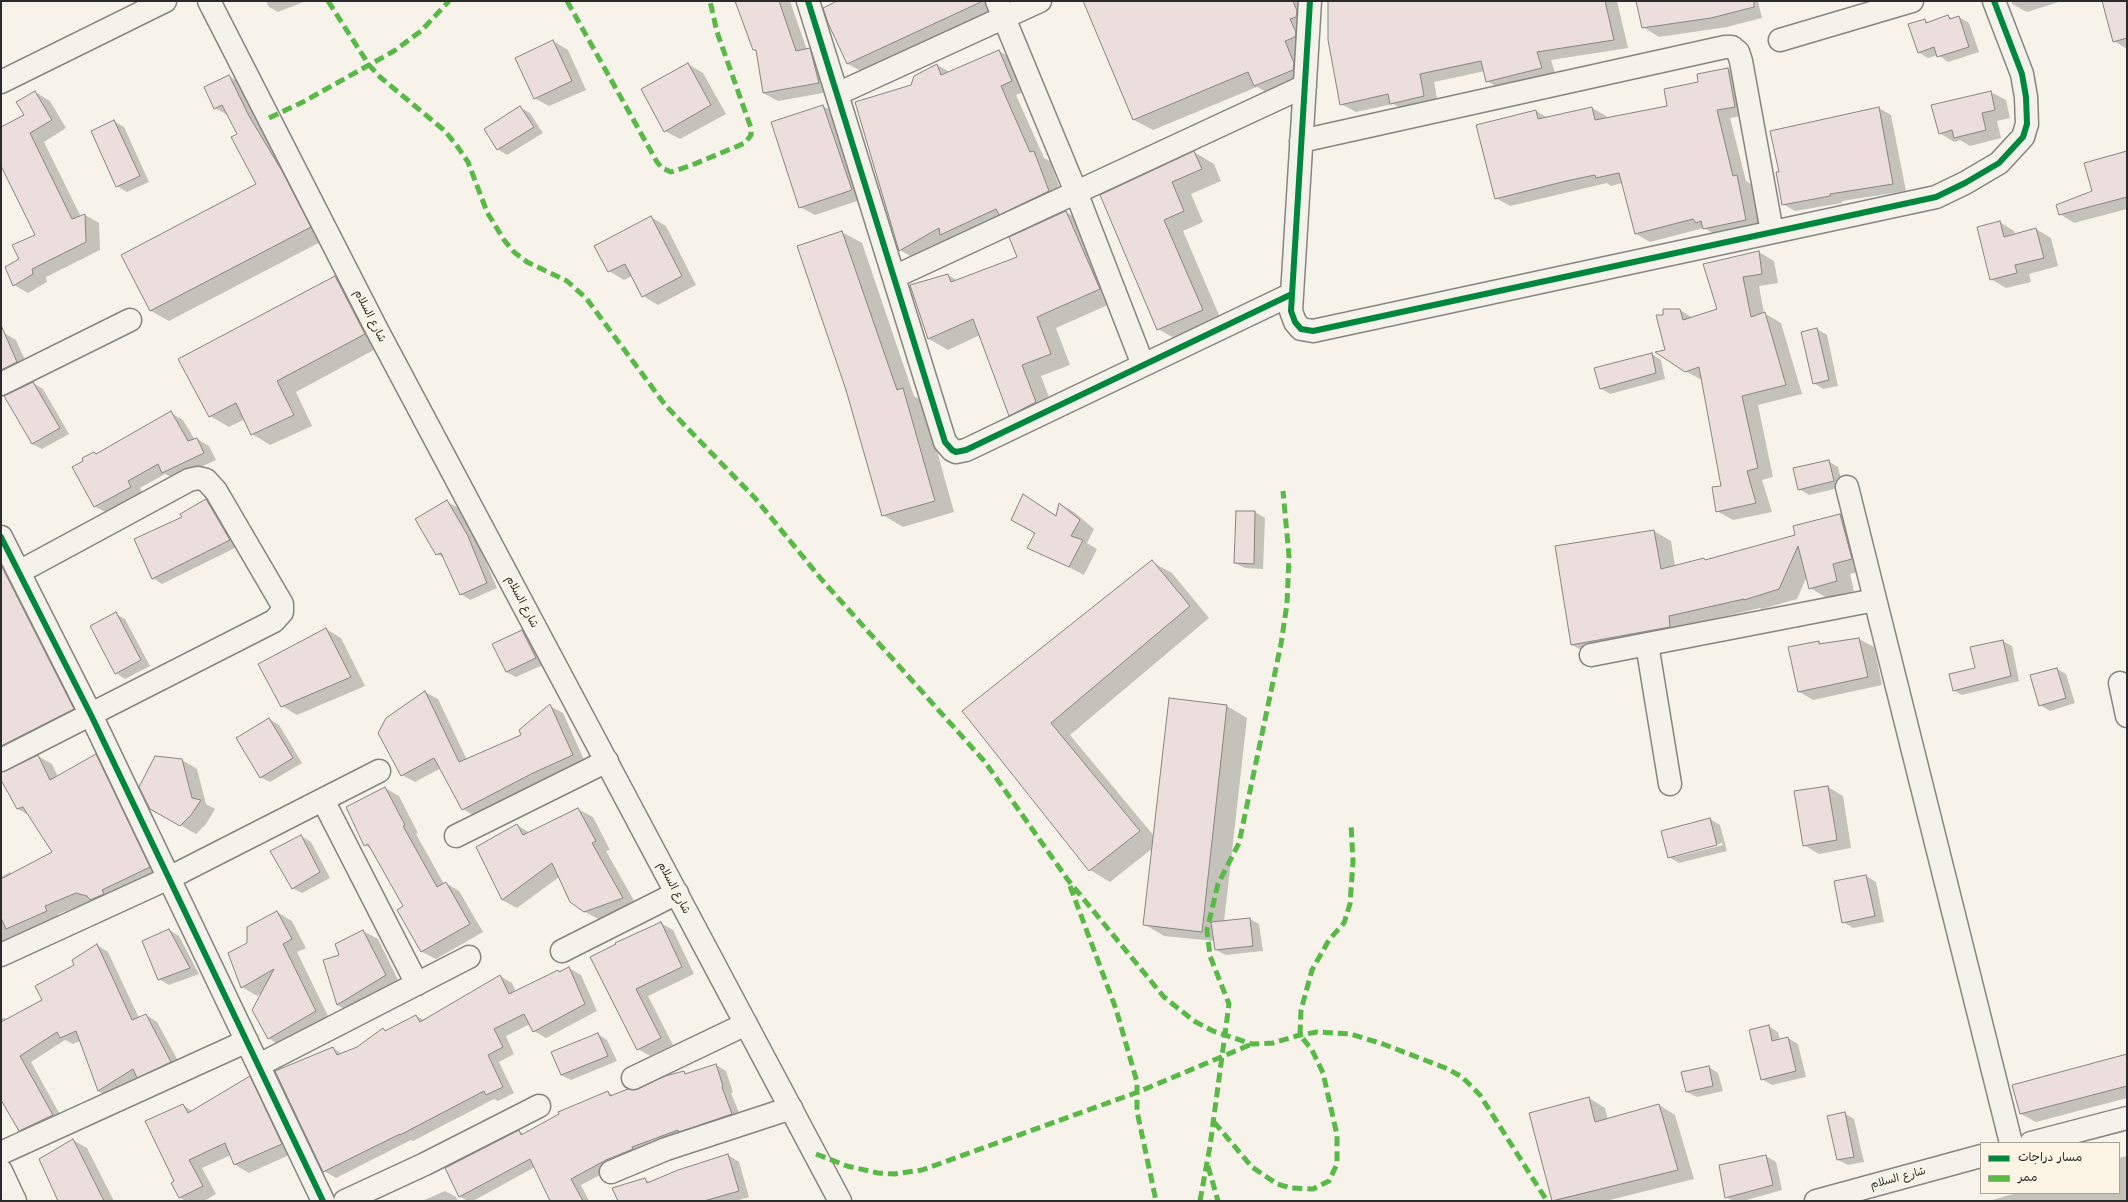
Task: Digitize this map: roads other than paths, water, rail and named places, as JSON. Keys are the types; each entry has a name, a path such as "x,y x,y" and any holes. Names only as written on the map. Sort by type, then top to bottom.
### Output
{"street":[{"path":"1,82 165,1"},
{"name":"شارع السلام","path":"209,1 376,328 840,1201"},
{"path":"808,1 945,442 952,450 956,452 966,450 1292,294"},
{"path":"836,94 1000,9 1040,1"},
{"path":"1310,1 1291,310 1295,322 1301,328 1313,331 1936,197 1965,183 1999,163 2023,137 2027,124 2026,96 2022,74 1994,1"},
{"path":"1780,40 1912,1"},
{"path":"1000,9 1076,192 1143,365"},
{"path":"1301,141 1725,47 1732,48 1738,52 1741,61 1772,232"},
{"path":"894,277 1305,86"},
{"path":"1,384 130,320"},
{"path":"1,760 274,621 282,612 282,604 216,491 206,480 198,478 189,480 19,572"},
{"path":"1847,487 2011,1142"},
{"path":"2,542 19,572 91,715 323,1201"},
{"path":"1591,654 1875,600"},
{"path":"1647,644 1670,784"},
{"path":"2120,683 2127,716"},
{"path":"456,836 607,761"},
{"path":"1,955 169,878 379,770"},
{"path":"323,800 417,984"},
{"path":"562,951 677,893"},
{"path":"259,1066 469,957"},
{"path":"633,1078 746,1024"},
{"path":"1,1153 247,1041"},
{"path":"344,1201 539,1106"},
{"path":"611,1172 666,1149 791,1108"},
{"path":"2035,1142 2127,1118"},
{"name":"شارع السلام","path":"1816,1201 1980,1156"},
{"path":"1,1171 14,1201"}]}
